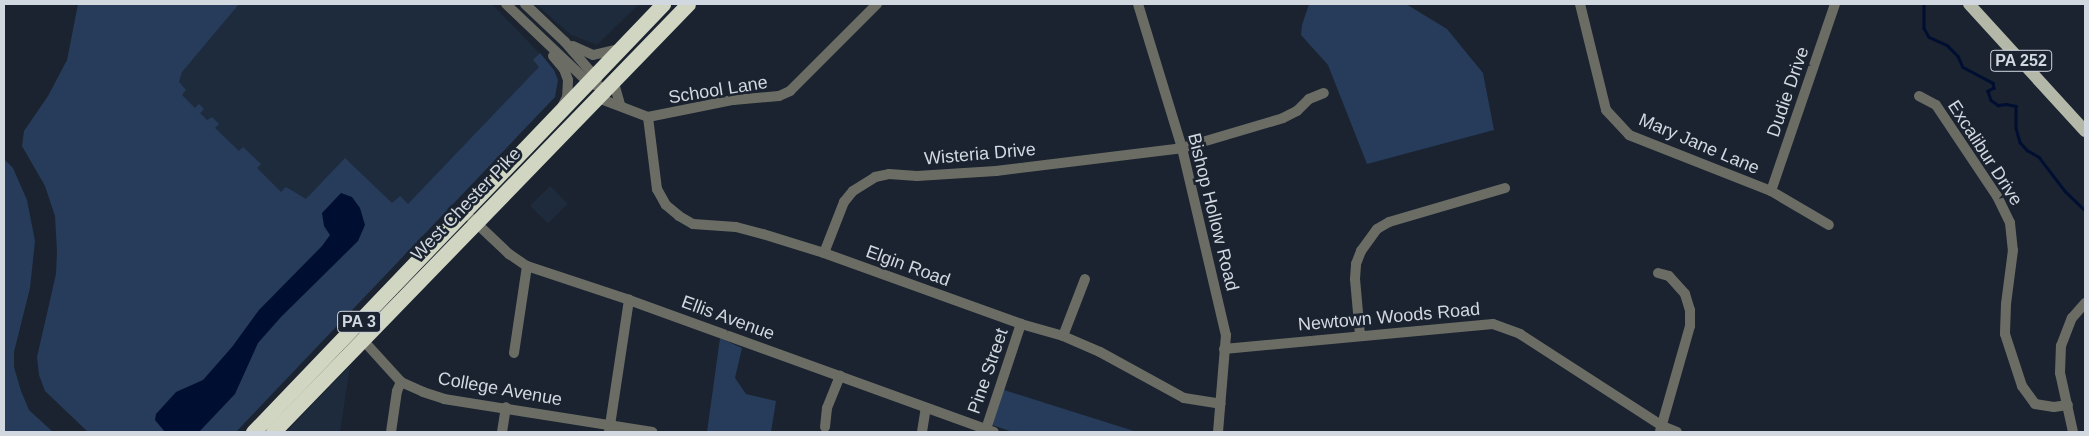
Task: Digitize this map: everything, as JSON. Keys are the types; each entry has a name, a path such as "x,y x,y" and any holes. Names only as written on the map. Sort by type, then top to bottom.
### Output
{"highway":[{"name":"West Chester Pike","path":"273,432 362,339 470,217 560,110 663,4"},
{"name":"West Chester Pike","path":"253,432 470,217 592,103 688,4"}],"main road":[{"name":"PA 252","path":"1970,4 2085,131"}],"street":[{"path":"506,4 591,79 609,84 620,105"},
{"path":"525,4 565,42 591,79"},
{"name":"School Lane","path":"592,103 601,99 620,105 629,112 648,117 733,100 780,96 790,91 876,4"},
{"name":"Bishop Hollow Road","path":"1138,4 1182,148 1226,335 1218,432"},
{"name":"Mary Jane Lane","path":"1580,4 1606,110 1629,135 1771,191 1829,225"},
{"name":"Dudie Drive","path":"1771,191 1836,4"},
{"path":"531,27 567,77 567,97 560,110"},
{"path":"565,42 588,54 599,55 616,50 628,40"},
{"name":"Wisteria Drive","path":"824,253 844,202 853,192 876,177 889,174 917,176 996,171 1182,148 1283,118 1297,111 1309,99 1324,92"},
{"name":"Excalibur Drive","path":"1919,96 1936,105 1997,196 2010,223 2013,250 2006,304 2006,334 2022,386 2035,404 2054,407 2068,405"},
{"name":"Elgin Road","path":"648,117 657,189 666,205 679,216 693,224 736,228 763,234 824,253 1021,324 1063,336 1100,352 1184,398 1221,404"},
{"path":"1360,335 1355,278 1356,264 1360,250 1377,229 1389,222 1505,188"},
{"name":"Ellis Avenue","path":"470,217 509,254 526,266 629,300 840,375 990,431"},
{"path":"514,353 526,266"},
{"path":"1658,273 1669,276 1685,294 1690,310 1690,326 1661,429"},
{"path":"1063,336 1085,279"},
{"path":"609,428 629,300"},
{"path":"2074,432 2060,373 2061,346 2072,318 2085,303"},
{"name":"Pine Street","path":"990,431 1021,324"},
{"name":"Newtown Woods Road","path":"1224,349 1493,324 1509,328 1661,429 1677,432"},
{"name":"College Avenue","path":"362,339 401,382 422,392 444,399 506,407 609,428 652,432"},
{"path":"825,427 827,408 840,375"},
{"path":"391,432 397,390 401,382"},
{"path":"502,432 506,407"},
{"path":"922,432 926,408"}],"shaded area":[{"path":"78,4 239,4 182,72 179,82 186,90 182,95 195,108 199,104 204,109 200,113 207,120 212,117 219,124 215,128 239,151 243,147 261,164 257,168 281,192 286,187 306,199 345,158 392,203 400,196 408,204 539,67 533,60 540,53 554,70 558,80 555,97 236,432 88,432 45,391 39,375 37,357 56,274 55,216 45,186 22,146 24,131 48,96 67,60"},
{"path":"228,4 492,4 548,62 396,219 286,230 168,81"},
{"path":"536,4 639,4 597,45 571,35"},
{"path":"1309,4 1406,4 1447,29 1483,73 1494,130 1367,164 1328,65 1301,35 1302,25"},
{"path":"4,159 13,168 27,200 35,241 30,288 14,352 14,367 29,410 53,432 4,432"},
{"path":"550,186 568,204 548,223 530,206"},
{"path":"341,193 352,197 360,208 365,225 358,241 281,317 258,343 235,394 199,432 165,432 155,420 156,414 176,392 203,380 232,347 259,310 322,246 330,235 324,226 322,213"},
{"path":"720,338 742,348 735,378 746,394 776,401 771,432 707,432"},
{"path":"350,366 340,432 286,432"},
{"path":"1004,390 1137,432 1013,432 992,425"}],"waterway":[{"path":"1924,4 1924,28 1929,37 1947,45 1958,56 1963,67 1993,83 1994,88 1988,91 1991,100 1998,105 2016,106 2016,128 2020,142 2027,150 2039,157 2065,191 2085,210"}]}
